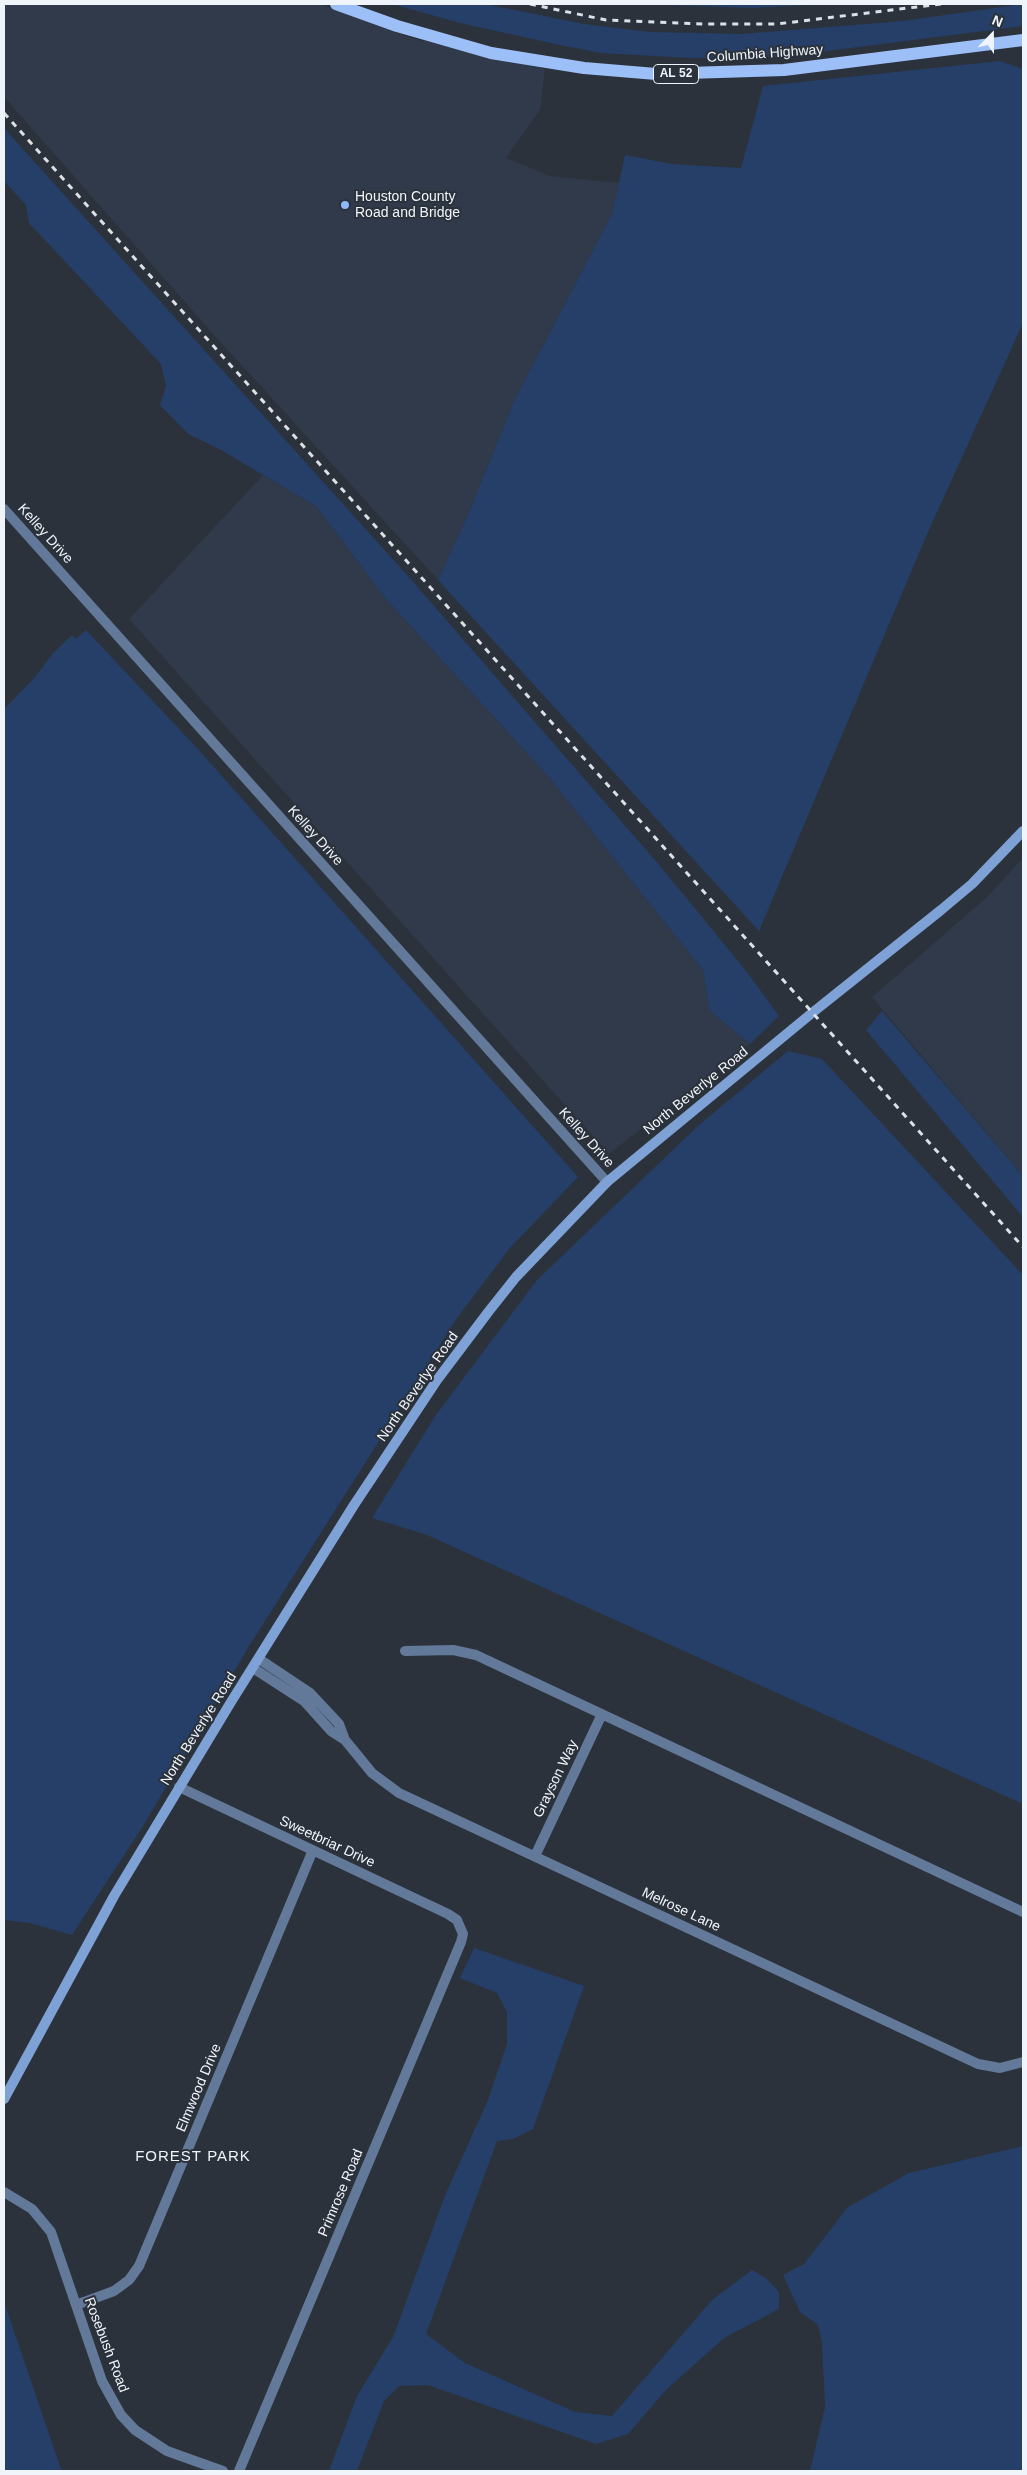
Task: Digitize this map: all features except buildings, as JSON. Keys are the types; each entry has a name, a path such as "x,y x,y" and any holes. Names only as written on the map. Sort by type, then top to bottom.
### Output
{"main road":[{"name":"Columbia Highway","path":"336,4 397,26 492,53 584,68 656,74 784,70 1023,40"}],"street":[{"name":"Kelley Drive","path":"4,509 607,1182"},
{"name":"North Beverlye Road","path":"4,2099 114,1896 179,1787 354,1505 453,1357 516,1278 607,1182 804,1019 972,884 1023,831"},
{"path":"405,1651 445,1649 469,1653 1023,1912"},
{"name":"Melrose Lane","path":"256,1663 304,1701 331,1731 345,1740 372,1774 389,1788 978,2064 1000,2068 1023,2062"},
{"name":"Grayson Way","path":"534,1856 602,1714"},
{"name":"Sweetbriar Drive","path":"179,1787 448,1914 460,1925"},
{"name":"Elmwood Drive","path":"76,2305 114,2291 129,2280 139,2266 314,1850"},
{"name":"Primrose Road","path":"239,2471 461,1942 460,1925"},
{"name":"Rosebush Road","path":"4,2192 32,2209 51,2232 102,2382 121,2414 136,2430 161,2447 223,2471"}],"shaded area":[{"path":"4,4 321,4 411,38 545,69 540,110 506,158 550,176 619,183 612,214 514,401 467,517 438,580 214,335 4,97"},
{"path":"392,4 485,4 584,24 650,32 742,34 903,21 1023,4 1023,26 780,57 690,58 601,53 460,23"},
{"path":"640,4 825,4 753,8"},
{"path":"1000,61 1023,69 1023,323 928,532 759,931 438,580 467,517 514,401 612,214 625,155 672,164 741,168 763,86"},
{"path":"4,128 408,576 661,867 747,972 779,1016 750,1044 709,1010 703,970 548,776 385,598 317,507 221,450 188,434 160,405 166,386 161,364 29,223 26,205 4,181"},
{"path":"263,475 317,507 385,598 548,776 703,970 709,1010 750,1044 609,1154 129,619"},
{"path":"86,630 197,748 578,1177 510,1248 457,1318 251,1643 143,1826 72,1935 30,1923 4,1920 4,709 35,677 54,652 72,635 76,639"},
{"path":"1023,858 1023,1176 872,997 986,898"},
{"path":"882,1011 1023,1176 1023,1217 866,1030"},
{"path":"788,1051 822,1059 1023,1275 1023,1804 427,1535 372,1518 436,1415 537,1280 699,1125"},
{"path":"474,1948 584,1986 533,2129 513,2139 497,2141 426,2334 465,2363 575,2412 612,2416 712,2300 752,2270 767,2279 779,2292 779,2309 724,2338 666,2390 628,2434 596,2444 428,2385 399,2386 384,2401 357,2471 329,2471 357,2396 393,2337 446,2193 488,2100 507,2044 507,2012 497,1993 460,1978"},
{"path":"1023,2146 1023,2471 810,2471 825,2407 822,2342 818,2325 800,2312 783,2275 804,2264 848,2207 909,2173"},
{"path":"4,2302 61,2469 63,2471 4,2471"}],"railway":[{"path":"530,4 606,20 705,24 777,24 941,4"},
{"path":"4,113 1023,1247"}],"place":[{"name":"Houston County Road and Bridge","path":"345,205"}],"district":[{"name":"FOREST PARK","path":"193,2157"}]}
